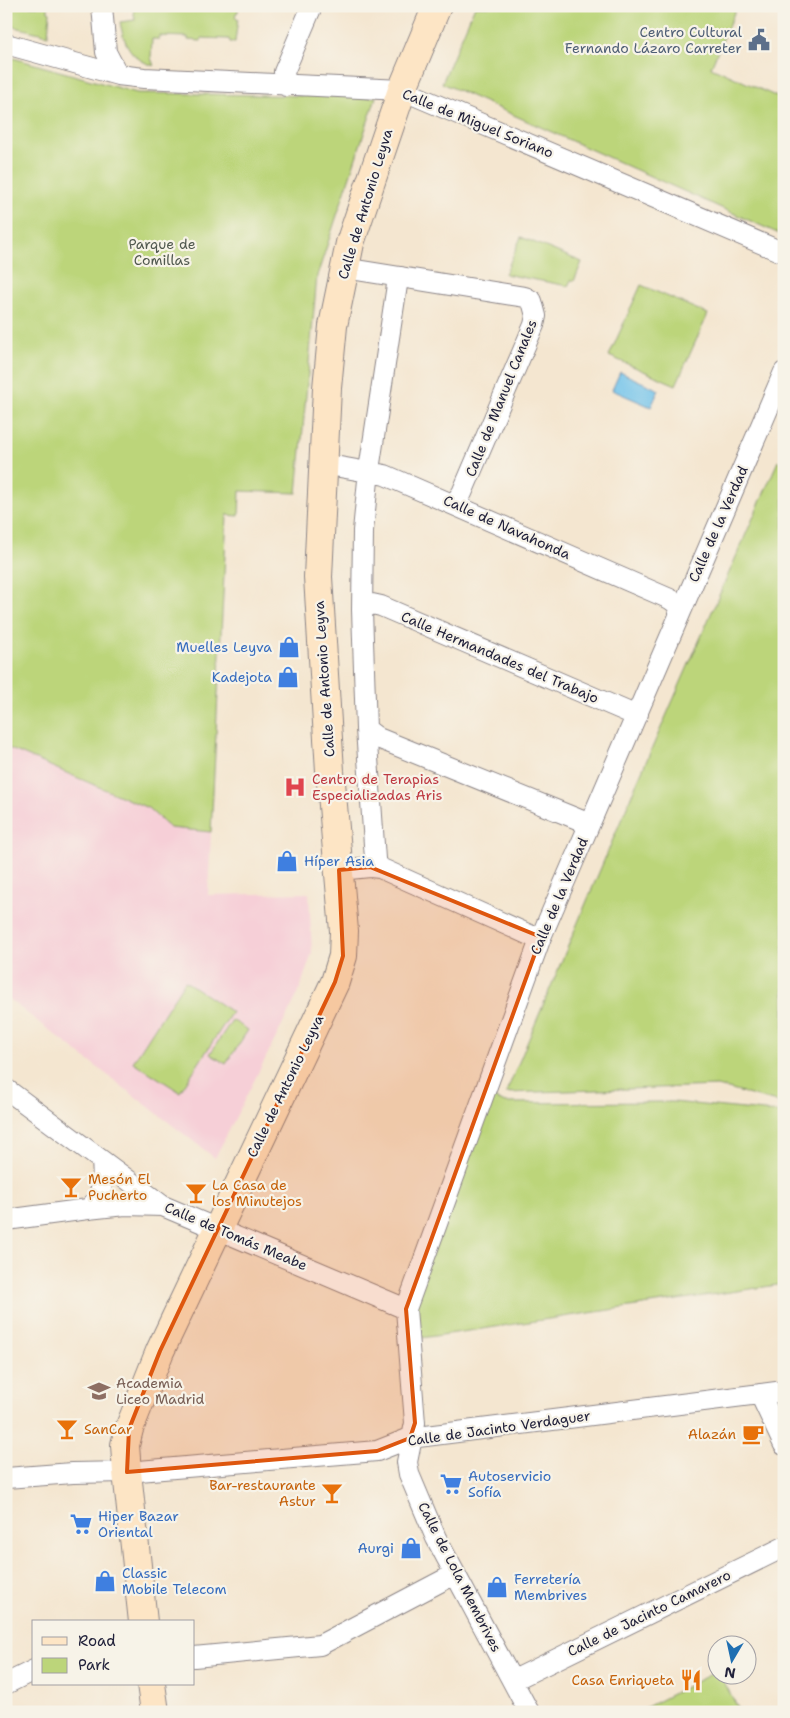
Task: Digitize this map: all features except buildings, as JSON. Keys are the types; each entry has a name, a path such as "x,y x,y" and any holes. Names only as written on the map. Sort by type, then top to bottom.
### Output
{"main road":[{"name":"Calle de Antonio Leyva","path":"144,1620 127,1472 126,1445 135,1410 160,1350 217,1228 335,982 342,956 344,931 330,781 318,577 323,464 333,326 344,268 402,90 437,6"},
{"path":"151,1686 155,1712"}],"street":[{"path":"102,6 106,52 118,75"},
{"path":"286,86 284,72 312,6"},
{"name":"Calle de Miguel Soriano","path":"6,44 118,75 184,81 402,90 784,253"},
{"name":"Calle de Manuel Canales","path":"344,268 524,296 532,301 535,307 534,325 462,493 454,504"},
{"path":"370,867 375,859 366,729 362,610 363,531 369,470 397,285 401,277"},
{"name":"Calle de la Verdad","path":"410,1438 415,1423 406,1309 542,937 638,714 679,612 784,372"},
{"name":"Calle de Navahonda","path":"323,464 369,470 454,504 670,599 677,604 679,612"},
{"name":"Calle Hermandades del Trabajo","path":"362,610 372,604 381,606 630,713 638,714"},
{"path":"366,729 378,738 580,820 588,828"},
{"path":"339,870 380,868 534,937 542,937"},
{"name":"Calle de Tomás Meabe","path":"6,1089 163,1206 406,1309"},
{"path":"88,1209 100,1195 103,1178 102,1162"},
{"path":"6,1220 88,1209 149,1204 163,1206"},
{"name":"Calle de Jacinto Verdaguer","path":"6,1478 73,1473 127,1472 377,1451 410,1438 784,1391"},
{"path":"760,1394 784,1445"},
{"name":"Calle de Lola Membrives","path":"410,1438 407,1462 408,1474 455,1574 514,1680 529,1712"},
{"name":"Calle de Jacinto Camarero","path":"514,1680 784,1547"},
{"path":"195,1658 320,1645 455,1574"},
{"path":"6,1684 32,1671"}],"highlighted area":[{"path":"370,867 541,937 406,1309 415,1423 410,1438 377,1451 127,1472 129,1429 160,1351 335,982 343,956 339,870"}],"shaded area":[{"path":"6,747 148,808 171,828 211,832 208,895 309,893 312,953 298,994 215,1158 6,997"}],"green space":[{"path":"6,6 48,6 48,11 50,12 48,35 6,25"},
{"path":"118,6 238,6 235,18 238,18 235,42 230,42 229,39 201,38 201,41 188,40 188,37 159,36 159,39 152,39 151,58 154,66 134,55 126,44 120,22 135,20 133,7 118,9"},
{"path":"475,6 737,6 711,67 784,100 784,236 442,83"},
{"name":"Parque de Comillas","path":"6,56 137,93 376,97 317,276 297,493 240,491 239,516 227,515 211,832 170,828 148,808 6,747"},
{"path":"521,237 582,262 574,281 571,280 568,286 505,274"},
{"path":"641,285 708,314 676,385 609,356"},
{"path":"778,461 784,464 784,1104 717,1086 506,1093 635,787"},
{"path":"185,981 232,1012 180,1092 133,1062"},
{"path":"232,1020 248,1030 226,1064 210,1054"},
{"path":"484,1093 505,1103 673,1102 784,1113 784,1284 408,1340 410,1293"},
{"path":"708,1676 708,1686 726,1686 740,1712 637,1712"}],"water":[{"path":"620,372 659,390 651,407 612,390"}],"place":[{"name":"Centro Cultural Fernando Lázaro Carreter","path":"759,40"},
{"name":"Muelles Leyva","path":"289,647"},
{"name":"Kadejota","path":"288,677"},
{"name":"Centro de Terapias Especializadas Aris","path":"295,787"},
{"name":"Híper Asia","path":"287,861"},
{"name":"Mesón El Pucherto","path":"71,1187"},
{"name":"La Casa de los Minutejos","path":"196,1193"},
{"name":"Academia Liceo Madrid","path":"99,1391"},
{"name":"SanCar","path":"67,1429"},
{"name":"Alazán","path":"753,1434"},
{"name":"Autoservicio Sofía","path":"451,1484"},
{"name":"Bar-restaurante Astur","path":"332,1493"},
{"name":"Hiper Bazar Oriental","path":"81,1524"},
{"name":"Aurgi","path":"411,1548"},
{"name":"Classic Mobile Telecom","path":"105,1581"},
{"name":"Ferretería Membrives","path":"497,1587"},
{"name":"Casa Enriqueta","path":"691,1680"}]}
